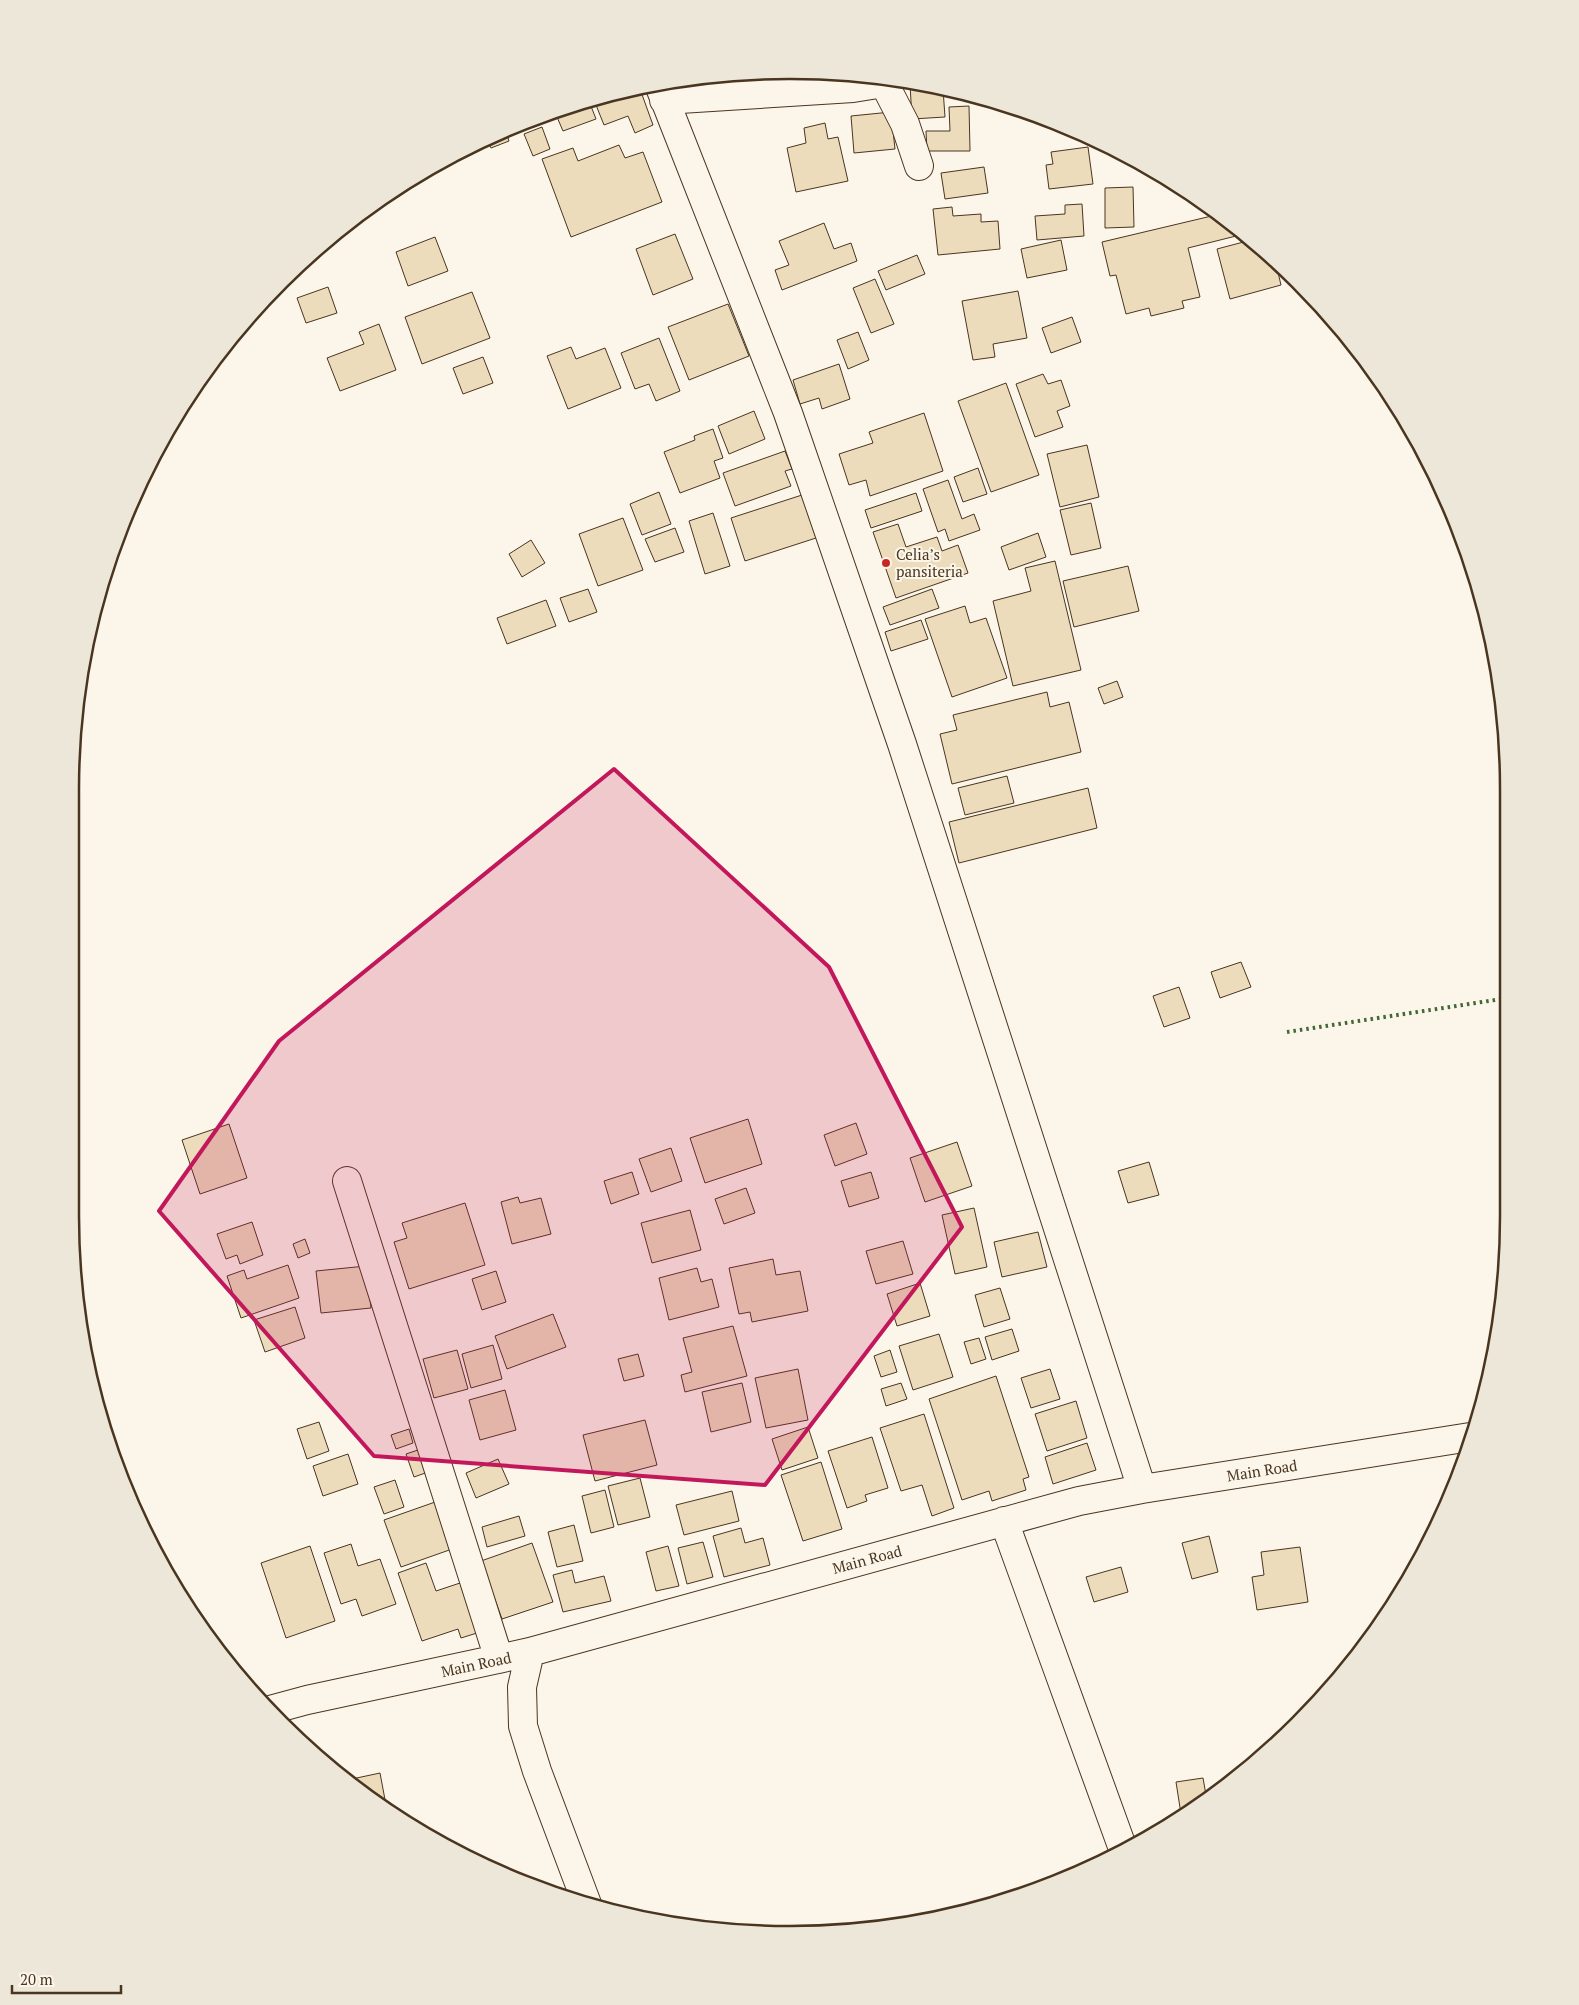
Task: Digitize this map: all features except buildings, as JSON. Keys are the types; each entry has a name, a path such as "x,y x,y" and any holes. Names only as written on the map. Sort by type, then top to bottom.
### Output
{"street":[{"path":"871,84 853,88 662,92 788,413 902,744 1142,1489"},
{"path":"886,86 905,124 919,166"},
{"path":"347,1181 499,1659"},
{"name":"Main Road","path":"278,1708 306,1700 530,1652 1079,1501 1142,1489 1465,1438"},
{"path":"1004,1521 1122,1843"},
{"path":"530,1652 522,1687 522,1726 536,1771 584,1896"}],"highlighted area":[{"path":"614,769 829,967 962,1227 765,1485 374,1456 159,1211 279,1041"}],"hedge":[{"path":"1287,1032 1500,999"}],"place":[{"name":"Celia’s pansiteria","path":"886,563"}]}
